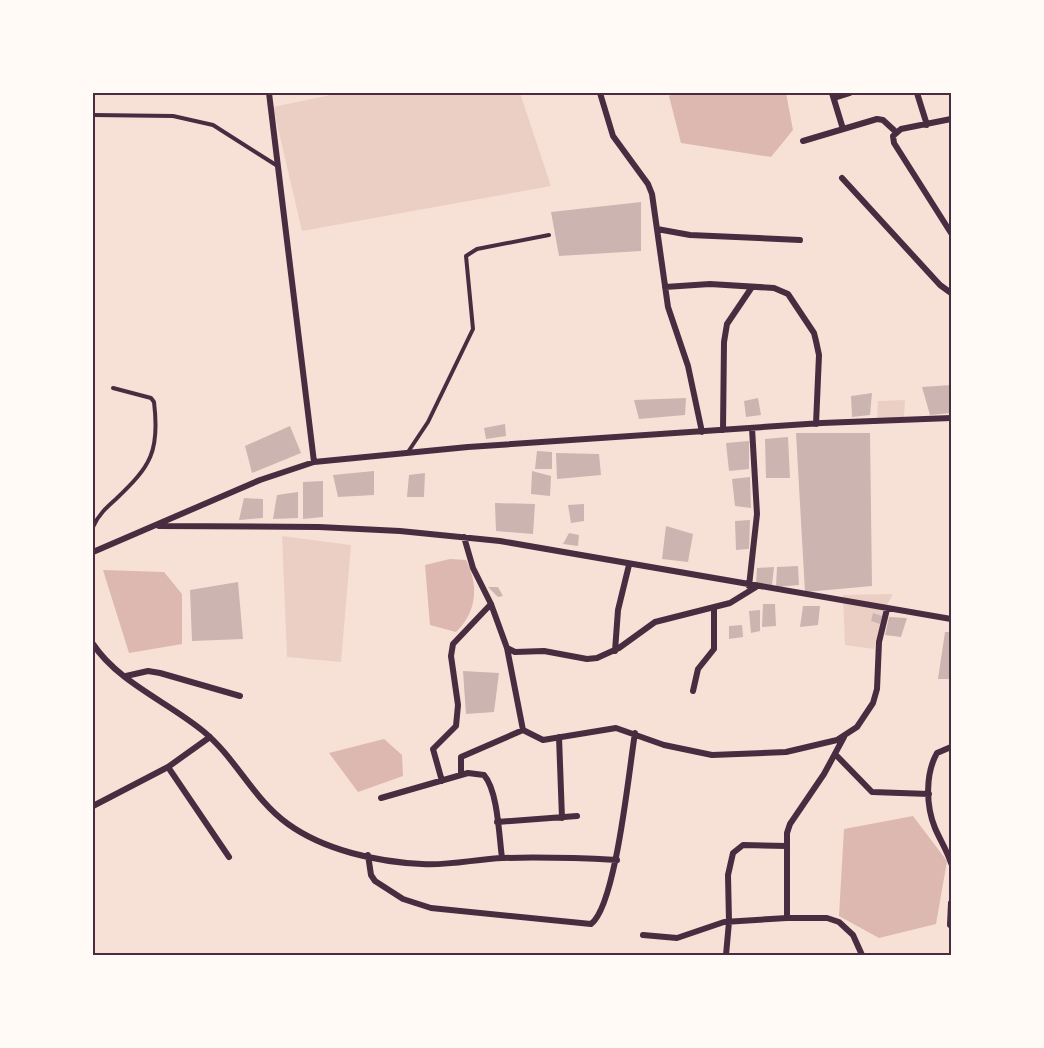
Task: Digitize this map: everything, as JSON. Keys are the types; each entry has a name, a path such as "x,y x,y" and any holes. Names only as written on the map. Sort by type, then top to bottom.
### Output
{"street":[{"path":"269,93 314,462"},
{"path":"600,93 613,136 648,184 672,322 688,366 702,432"},
{"path":"843,129 833,95 850,93"},
{"path":"917,93 927,125"},
{"path":"803,141 880,119 896,132"},
{"path":"896,132 951,119"},
{"path":"896,132 894,143 951,233"},
{"path":"842,178 940,285 951,293"},
{"path":"657,229 690,235 800,240"},
{"path":"665,287 710,284 782,290 788,294 814,333 819,355 816,424"},
{"path":"723,430 724,342 727,324 752,287"},
{"path":"93,552 260,480 314,462 723,430 951,418"},
{"path":"507,648 514,652 551,651 587,659 615,651 655,622 738,600 752,586 757,514 752,428"},
{"path":"156,526 320,527 500,541 951,620"},
{"path":"464,537 473,568 491,604 507,648 523,730"},
{"path":"615,651 618,610 629,565"},
{"path":"442,781 433,749 454,730 458,715 451,650 456,639 491,604"},
{"path":"693,692 698,669 714,649 714,607"},
{"path":"523,730 543,740 608,728 635,733 698,753 722,755 786,752 844,737 857,727 876,696 878,651 887,609"},
{"path":"93,644 107,662 210,737 225,751 248,785 289,825 319,842 368,855 422,864 502,858 617,860"},
{"path":"126,676 148,672 160,673 240,696"},
{"path":"461,775 461,757 523,730"},
{"path":"368,855 371,875 375,881 415,904 431,908 581,925 594,921 617,860 635,733"},
{"path":"93,806 168,767 210,737"},
{"path":"559,737 562,818"},
{"path":"787,918 787,833 794,816 836,755 844,737"},
{"path":"951,747 940,750 928,773 932,820 951,863"},
{"path":"836,755 872,792 929,794"},
{"path":"168,767 229,857"},
{"path":"381,798 477,772 490,782 502,858"},
{"path":"496,822 577,816"},
{"path":"726,955 730,860 737,848 743,845 787,846"},
{"path":"950,925 951,903"},
{"path":"643,935 677,938 716,924 729,922 787,918 834,919 853,935 862,955"}],"lane":[{"path":"93,115 173,116 213,125 276,165"},
{"path":"408,453 428,422 473,328 466,256 477,249 549,235"},
{"path":"93,527 98,516 144,471 157,438 154,402 151,398 113,388"}],"shaded area":[{"path":"340,93 520,93 551,186 302,231 273,107"},
{"path":"674,93 786,93 793,130 771,157 681,143 669,96"},
{"path":"905,400 904,417 877,419 878,401"},
{"path":"282,536 351,545 341,662 287,657"},
{"path":"450,559 466,560 474,588 472,607 456,632 430,625 425,565"},
{"path":"103,570 164,572 182,594 182,644 129,653"},
{"path":"893,594 883,612 874,649 845,645 843,595"},
{"path":"384,739 402,755 403,776 358,792 329,753"},
{"path":"913,816 947,861 936,924 879,938 839,916 844,829"}],"building":[{"path":"641,202 641,251 559,256 551,212"},
{"path":"951,385 951,413 930,415 922,387"},
{"path":"872,393 870,415 852,417 851,396"},
{"path":"686,398 685,415 639,419 634,400"},
{"path":"758,398 761,415 746,417 744,401"},
{"path":"505,424 506,436 486,439 484,428"},
{"path":"290,426 301,453 252,473 245,446"},
{"path":"796,433 870,433 872,586 805,592"},
{"path":"788,437 790,478 766,478 765,439"},
{"path":"749,441 749,469 729,471 726,443"},
{"path":"537,451 552,452 552,469 535,469"},
{"path":"556,453 599,454 601,475 557,479"},
{"path":"374,471 374,495 338,497 333,475"},
{"path":"532,471 551,476 550,496 531,494"},
{"path":"425,473 424,497 407,497 409,475"},
{"path":"750,477 751,508 735,506 732,479"},
{"path":"323,481 323,517 303,519 303,482"},
{"path":"298,492 298,518 273,519 277,495"},
{"path":"244,498 263,499 263,518 239,520"},
{"path":"495,503 535,504 533,534 496,531"},
{"path":"584,504 584,521 571,523 568,505"},
{"path":"750,520 749,549 736,550 735,521"},
{"path":"666,526 693,534 688,562 662,559"},
{"path":"569,533 579,535 578,546 563,544"},
{"path":"798,566 799,585 776,587 777,567"},
{"path":"774,567 772,585 756,584 757,568"},
{"path":"238,582 243,639 192,641 190,590"},
{"path":"488,587 498,587 503,596 498,597"},
{"path":"763,604 775,604 776,626 762,627"},
{"path":"803,606 820,606 818,625 800,627"},
{"path":"760,610 760,631 751,633 749,611"},
{"path":"873,613 882,616 880,624 871,621"},
{"path":"889,617 907,618 901,637 885,635"},
{"path":"742,625 743,637 729,639 729,626"},
{"path":"945,632 951,632 951,673 950,679 938,679"},
{"path":"463,671 499,673 494,712 466,714"}]}
